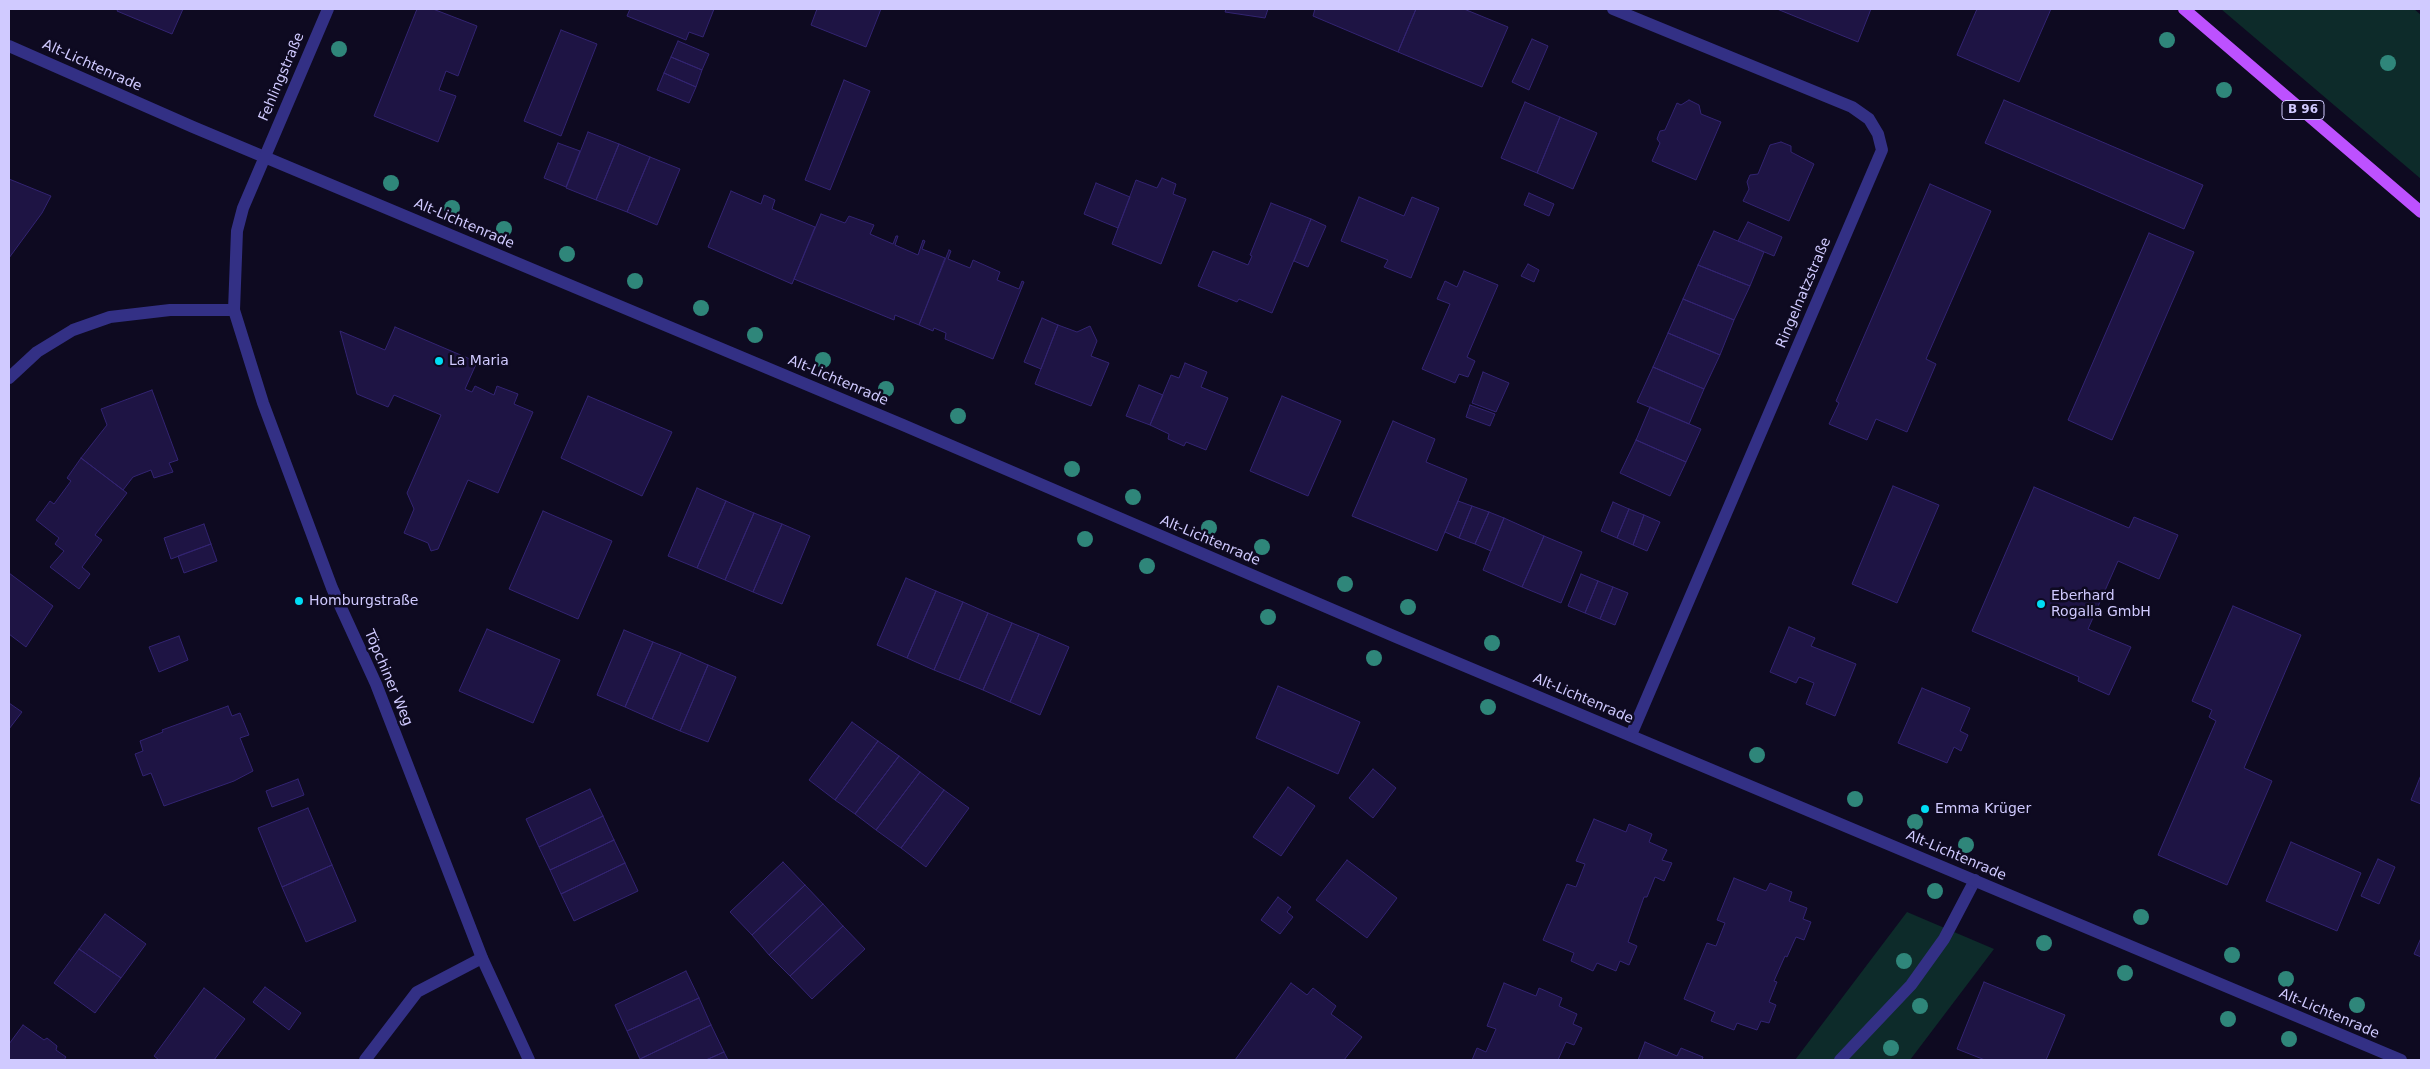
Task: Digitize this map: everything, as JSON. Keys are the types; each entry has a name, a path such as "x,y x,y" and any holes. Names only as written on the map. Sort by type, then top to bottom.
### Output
{"main road":[{"name":"B 96","path":"2184,9 2421,212"}],"street":[{"name":"Fehlingstraße","path":"263,156 328,9"},
{"name":"Ringelnatzstraße","path":"1613,9 1852,107 1869,119 1878,134 1882,150 1631,735"},
{"name":"Alt-Lichtenrade","path":"9,46 263,156 904,425 2401,1060"},
{"name":"Töpchiner Weg","path":"263,156 243,208 237,231 234,310 263,403 326,571 379,693 482,958 530,1060"},
{"path":"9,378 37,352 66,334 110,317 170,310 234,310"},
{"path":"1840,1060 1911,986 1944,939 1975,880"},
{"path":"365,1060 418,992 482,958"}],"green space":[{"path":"2221,9 2414,9 2421,15 2421,179"},
{"path":"1907,912 1994,949 1910,1060 1795,1060"}],"building":[{"path":"118,9 183,9 172,34 117,11"},
{"path":"417,9 433,9 477,26 458,76 446,71 439,90 456,96 438,142 374,116"},
{"path":"630,9 714,9 703,37 689,32 686,40 627,16"},
{"path":"817,9 881,9 866,47 811,25"},
{"path":"1226,9 1268,9 1265,18 1225,12"},
{"path":"1315,9 1416,9 1398,52 1313,16"},
{"path":"1416,9 1464,9 1508,27 1482,87 1398,52"},
{"path":"1777,9 1871,9 1858,42"},
{"path":"1977,9 2051,9 2019,82 1957,55"},
{"path":"561,30 597,44 561,136 524,121"},
{"path":"1532,39 1548,46 1529,90 1512,82"},
{"path":"678,41 709,54 702,70 671,57"},
{"path":"671,57 702,70 696,87 664,73"},
{"path":"664,73 696,87 689,103 657,90"},
{"path":"844,80 870,91 830,190 805,180"},
{"path":"1689,100 1699,105 1701,114 1721,122 1696,180 1652,161 1660,143 1657,139 1660,131 1665,130 1677,103 1681,105"},
{"path":"2004,100 2203,185 2184,229 1985,143"},
{"path":"1525,102 1560,117 1537,173 1501,158"},
{"path":"1560,117 1597,133 1573,189 1537,173"},
{"path":"588,132 619,144 596,200 566,188"},
{"path":"1781,142 1791,146 1791,152 1814,164 1789,221 1743,201 1749,189 1747,182 1750,175 1758,174 1770,145"},
{"path":"558,143 580,151 566,187 544,178"},
{"path":"619,144 650,157 627,212 596,200"},
{"path":"650,157 680,169 657,225 627,212"},
{"path":"1162,178 1176,184 1173,194 1186,199 1161,264 1112,244 1136,180 1157,188"},
{"path":"9,179 51,196 42,213 9,258"},
{"path":"1096,183 1130,197 1118,228 1084,214"},
{"path":"1930,184 1991,211 1926,359 1936,364 1907,432 1876,419 1867,440 1829,424 1839,403 1836,401"},
{"path":"731,191 761,204 764,195 775,200 772,209 815,227 792,284 708,247"},
{"path":"1529,193 1554,204 1549,216 1524,205"},
{"path":"1359,197 1404,216 1412,197 1439,208 1411,278 1384,267 1388,260 1341,241"},
{"path":"1271,203 1311,219 1272,313 1239,299 1237,302 1198,286 1213,251 1248,265 1252,256 1250,255"},
{"path":"821,214 845,223 849,216 874,225 870,234 893,244 896,236 898,236 895,245 918,255 923,240 925,241 922,249 945,258 919,325 895,315 894,320 794,279"},
{"path":"1311,219 1326,226 1308,267 1294,261"},
{"path":"1748,222 1782,237 1774,256 1738,241"},
{"path":"1714,231 1764,252 1750,286 1698,265"},
{"path":"2149,233 2194,252 2112,440 2068,420"},
{"path":"949,250 951,251 948,259 970,268 973,260 1000,272 997,280 1019,289 1022,281 1024,282 993,359 945,339 946,333 934,328 933,331 919,325"},
{"path":"1528,264 1539,270 1534,282 1521,276"},
{"path":"1698,265 1750,286 1734,320 1683,299"},
{"path":"1464,271 1498,285 1467,357 1475,361 1468,377 1459,374 1455,383 1422,369 1450,304 1437,299 1445,281 1457,287"},
{"path":"1683,299 1734,320 1720,355 1668,333"},
{"path":"1042,318 1058,325 1041,369 1024,362"},
{"path":"1058,325 1077,332 1090,326 1097,341 1091,356 1109,363 1091,406 1035,384"},
{"path":"395,327 477,362 465,389 472,392 475,386 494,395 497,386 518,394 514,404 533,412 498,493 468,480 438,549 431,551 428,543 404,533 414,509 407,493 441,415 394,395 388,407 357,394 340,331 385,350"},
{"path":"1668,333 1720,355 1704,389 1653,367"},
{"path":"1185,363 1207,372 1201,387 1228,398 1206,450 1186,442 1184,446 1168,439 1169,434 1150,425 1171,375 1179,378"},
{"path":"1653,367 1704,389 1689,424 1637,402"},
{"path":"1483,372 1509,383 1496,412 1472,403"},
{"path":"1139,385 1163,395 1150,425 1126,416"},
{"path":"152,390 178,460 169,463 173,472 154,478 151,470 133,477 123,490 81,458 107,425 101,409"},
{"path":"588,396 672,432 642,496 561,458"},
{"path":"1282,396 1341,421 1308,496 1250,471"},
{"path":"1470,405 1495,414 1490,426 1466,417"},
{"path":"1650,407 1701,429 1686,462 1636,440"},
{"path":"1393,421 1435,439 1426,462 1467,479 1437,551 1352,516"},
{"path":"1636,440 1686,462 1670,496 1620,473"},
{"path":"81,458 127,493 95,535 102,540 82,567 90,574 79,589 50,567 64,551 55,544 59,538 36,520 50,501 54,504 71,481 67,478"},
{"path":"1893,486 1939,505 1897,603 1852,584"},
{"name":"Eberhard Rogalla GmbH","path":"2034,487 2129,528 2134,517 2178,535 2159,579 2118,561 2088,629 2131,647 2109,695 2078,681 2079,677 1972,631"},
{"path":"697,488 726,501 697,568 668,556"},
{"path":"726,501 754,513 725,580 697,568"},
{"path":"1458,501 1472,506 1459,538 1445,532"},
{"path":"1613,502 1629,509 1617,538 1601,531"},
{"path":"1472,506 1489,512 1475,544 1459,538"},
{"path":"1629,509 1644,515 1633,545 1617,538"},
{"path":"543,511 612,541 578,619 509,589"},
{"path":"1489,512 1504,518 1491,551 1475,544"},
{"path":"754,513 782,524 753,592 725,580"},
{"path":"1644,515 1660,522 1647,551 1633,545"},
{"path":"1504,518 1544,536 1522,587 1483,570"},
{"path":"204,524 211,544 171,559 164,538"},
{"path":"782,524 810,536 782,604 753,592"},
{"path":"1544,536 1582,552 1561,603 1522,587"},
{"path":"211,544 217,561 184,573 178,556"},
{"path":"9,573 53,606 26,647 9,634"},
{"path":"1581,574 1598,581 1585,613 1568,606"},
{"path":"906,578 936,591 907,658 877,645"},
{"path":"1598,581 1613,587 1600,619 1585,613"},
{"path":"1613,587 1628,593 1615,625 1600,619"},
{"path":"936,591 963,602 934,670 907,658"},
{"path":"963,602 988,613 959,680 934,670"},
{"path":"2233,606 2301,635 2244,768 2272,781 2227,885 2158,855 2216,721 2209,717 2212,710 2192,701"},
{"path":"988,613 1012,623 983,690 959,680"},
{"path":"1012,623 1039,634 1010,702 983,690"},
{"path":"1789,627 1815,638 1811,646 1856,664 1835,716 1806,704 1814,683 1799,677 1796,683 1770,672"},
{"path":"487,629 560,660 533,723 459,691"},
{"path":"624,630 653,642 625,707 597,695"},
{"path":"1039,634 1069,647 1040,715 1010,702"},
{"path":"179,636 188,660 159,672 149,647"},
{"path":"653,642 681,653 652,719 625,707"},
{"path":"681,653 708,665 680,731 652,719"},
{"path":"708,665 736,677 708,742 680,731"},
{"path":"1278,686 1360,722 1338,774 1256,738"},
{"path":"1922,688 1970,708 1960,731 1968,735 1961,751 1954,747 1947,763 1898,743"},
{"path":"9,703 22,712 9,729"},
{"path":"228,706 232,716 240,713 249,735 240,738 253,771 234,781 164,806 151,773 143,776 135,754 143,751 140,741 163,732 162,730"},
{"path":"852,722 878,741 835,800 809,780"},
{"path":"878,741 899,756 855,814 835,800"},
{"path":"899,756 920,772 876,830 855,814"},
{"path":"1373,769 1396,788 1373,818 1349,798"},
{"path":"920,772 944,790 901,848 876,830"},
{"path":"2421,775 2421,804 2411,800"},
{"path":"298,779 304,795 272,807 266,791"},
{"path":"1288,787 1315,806 1281,856 1253,837"},
{"path":"590,789 603,816 539,847 526,819"},
{"path":"944,790 969,808 926,867 901,848"},
{"path":"308,808 332,865 282,887 258,828"},
{"path":"603,816 614,840 550,870 539,847"},
{"path":"1594,819 1626,832 1629,824 1652,834 1649,842 1667,850 1662,860 1672,863 1664,881 1655,877 1647,897 1644,897 1628,942 1637,946 1629,965 1620,961 1616,971 1597,963 1593,971 1571,961 1574,953 1543,940 1567,884 1576,887 1585,864 1576,861"},
{"path":"614,840 625,863 561,894 550,870"},
{"path":"2291,842 2361,873 2337,931 2266,901"},
{"path":"2378,859 2395,867 2379,904 2361,896"},
{"path":"1347,860 1397,898 1367,938 1316,900"},
{"path":"783,862 805,885 752,935 730,912"},
{"path":"625,863 638,891 574,921 561,894"},
{"path":"332,865 356,921 306,942 282,887"},
{"path":"1734,878 1766,891 1770,883 1792,892 1789,901 1807,908 1803,919 1811,922 1804,940 1796,937 1787,957 1785,956 1774,981 1777,982 1769,1002 1776,1005 1769,1023 1761,1021 1757,1030 1737,1023 1734,1030 1711,1021 1715,1012 1684,999 1707,943 1716,946 1725,923 1717,920"},
{"path":"805,885 823,904 769,955 752,935"},
{"path":"1278,897 1291,907 1287,912 1293,917 1280,934 1261,920"},
{"path":"823,904 843,926 790,976 769,955"},
{"path":"105,914 146,944 121,978 79,949"},
{"path":"843,926 865,949 812,999 790,976"},
{"path":"2421,938 2421,957 2414,954"},
{"path":"79,949 121,978 95,1013 54,983"},
{"path":"686,971 699,998 627,1031 615,1005"},
{"path":"1984,982 2065,1015 2046,1060 1985,1060 1957,1049"},
{"path":"1291,983 1307,995 1313,988 1336,1006 1331,1014 1362,1037 1344,1060 1235,1060"},
{"path":"1504,983 1536,996 1539,988 1562,998 1559,1006 1577,1014 1573,1024 1582,1028 1574,1045 1566,1042 1558,1060 1472,1060 1477,1048 1486,1052 1496,1029 1487,1026"},
{"path":"265,987 301,1013 289,1030 253,1002"},
{"path":"204,988 245,1019 214,1060 159,1060 154,1056"},
{"path":"699,998 711,1025 640,1059 627,1031"},
{"path":"23,1025 44,1040 47,1038 57,1046 56,1050 66,1057 64,1060 9,1060 9,1044"},
{"path":"711,1025 724,1052 706,1060 640,1059"},
{"path":"1645,1042 1677,1056 1681,1048 1703,1057 1702,1060 1638,1060"},
{"path":"724,1052 728,1060 706,1060"}],"place":[{"name":"La Maria","path":"439,361"},
{"name":"Homburgstraße","path":"299,601"},
{"name":"Eberhard Rogalla GmbH","path":"2041,604"},
{"name":"Emma Krüger","path":"1925,809"}]}
